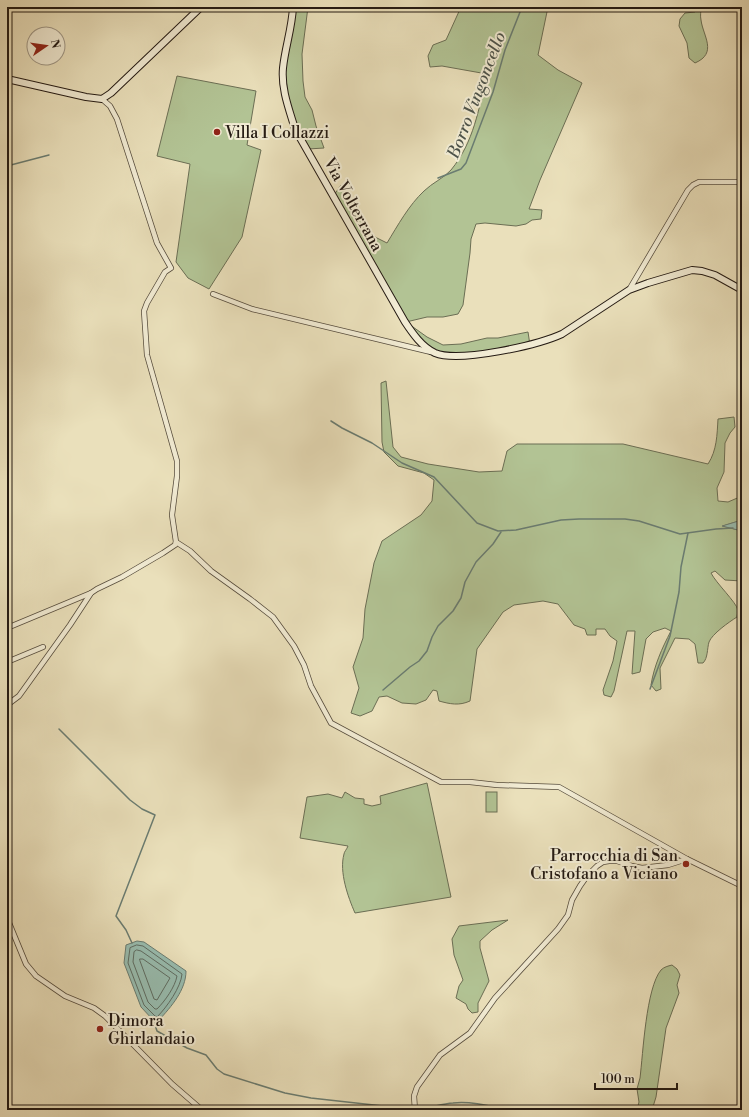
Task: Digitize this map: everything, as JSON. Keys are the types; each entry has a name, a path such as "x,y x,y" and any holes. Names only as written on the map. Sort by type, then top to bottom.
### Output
{"main road":[{"path":"7,79 86,97 102,99 111,93 201,7"},
{"name":"Via Volterrana","path":"293,7 293,19 283,68 283,82 295,129 405,322 423,344 435,353 448,357 461,357 550,339 562,334 628,290 692,270 715,275 742,290"}],"street":[{"path":"7,628 91,593 163,553 175,545 176,542 172,515 177,476 177,460 147,355 144,311 165,272 171,268 157,243 118,119 110,106 102,99"},
{"path":"628,290 692,185 698,182 742,182"},
{"name":"Via Volterrana","path":"213,294 252,309 435,353"},
{"path":"176,542 190,551 211,571 273,617 294,646 304,665 313,691 331,723 442,782 559,787 687,859 742,886"},
{"path":"7,705 19,696 91,593"},
{"path":"7,662 43,647"},
{"path":"415,1110 414,1096 417,1087 440,1055 470,1033 495,998 558,929 568,915 572,900 580,886 597,866 603,862 609,861 642,868 668,865 687,859"},
{"path":"7,918 26,964 36,976 65,996 94,1008 105,1016 172,1084 202,1110"}],"green space":[{"path":"293,7 308,7 302,54 303,81 305,97 312,110 324,148 308,149 289,109 283,68"},
{"path":"461,7 548,7 538,55 558,70 582,83 529,209 542,210 541,219 532,220 526,224 516,226 485,223 476,224 471,239 463,305 458,314 443,317 427,317 406,322 427,337 443,345 461,344 487,338 498,338 528,332 530,345 482,355 456,357 435,353 422,344 415,336 405,322 334,195 341,185 350,194 357,211 375,237 387,243 413,202 427,188 448,173 459,159 475,124 487,74 442,66 430,67 428,56 433,45 446,40"},
{"path":"697,7 701,7 702,26 708,49 702,59 695,63 689,58 687,43 679,26 680,19 685,13 695,12"},
{"path":"177,76 256,91 247,145 261,150 242,237 209,289 188,278 176,262 190,164 157,156"},
{"path":"386,381 393,447 401,457 428,464 479,472 502,471 507,451 517,444 623,444 708,464 715,448 718,419 734,417 735,427 725,443 724,472 717,488 718,501 728,502 742,496 742,520 723,526 742,531 742,581 725,580 715,571 711,573 734,602 738,611 737,617 721,628 711,639 709,642 706,659 703,663 698,663 695,644 689,639 675,638 660,668 661,689 656,691 651,685 652,678 664,644 671,631 665,628 653,632 646,639 640,672 632,674 635,631 627,631 614,691 611,697 604,695 603,690 613,661 617,641 610,636 605,629 596,629 596,635 587,635 585,629 574,625 558,604 543,601 514,605 503,612 477,649 470,701 462,704 454,704 439,701 437,691 433,690 426,700 416,704 402,703 387,696 379,697 372,711 360,716 351,713 359,688 353,667 363,638 365,609 374,563 382,541 421,515 432,501 434,480 424,473 398,466 384,452 382,442 381,383"},
{"path":"427,783 451,897 355,913 343,876 344,853 348,846 300,838 307,797 328,794 342,798 345,792 355,798 364,799 364,804 372,806 381,804 380,796"},
{"path":"486,792 497,792 497,812 486,812"},
{"path":"508,920 492,930 480,941 480,948 489,981 478,1003 478,1012 472,1013 466,1004 456,998 459,986 463,980 454,955 452,939 459,926"},
{"path":"672,965 677,969 680,975 677,985 679,993 666,1028 656,1097 652,1110 637,1110 639,1102 637,1089 640,1078 646,1022 652,991 661,970"}],"water":[{"path":"742,520 742,531 722,526"},
{"path":"137,941 144,942 186,971 181,991 173,1004 159,1020 154,1021 141,1007 124,963 126,945"}],"waterway":[{"name":"Borro Vingoncello","path":"438,178 461,169 466,163 493,92 505,50 522,7"},
{"path":"7,166 49,155"},
{"path":"331,421 372,443 402,463 434,477 477,523 498,531 516,530 561,520 579,519 625,519 639,521 680,534 733,528"},
{"path":"383,690 419,661 427,651 438,626 453,611 461,598 465,582 476,562 493,544 501,532"},
{"path":"650,689 670,636 679,592 681,567 688,533"},
{"path":"59,729 130,800 142,809 155,815 116,916 126,930 132,943"},
{"path":"153,1019 157,1031 187,1048 206,1055 217,1069 224,1074 285,1093 311,1098 410,1109"},
{"path":"416,1109 466,1103 480,1104 506,1110"}],"place":[{"name":"Villa I Collazzi","path":"217,132"},
{"name":"Parrocchia di San Cristofano a Viciano","path":"686,864"},
{"name":"Dimora Ghirlandaio","path":"100,1029"}]}
